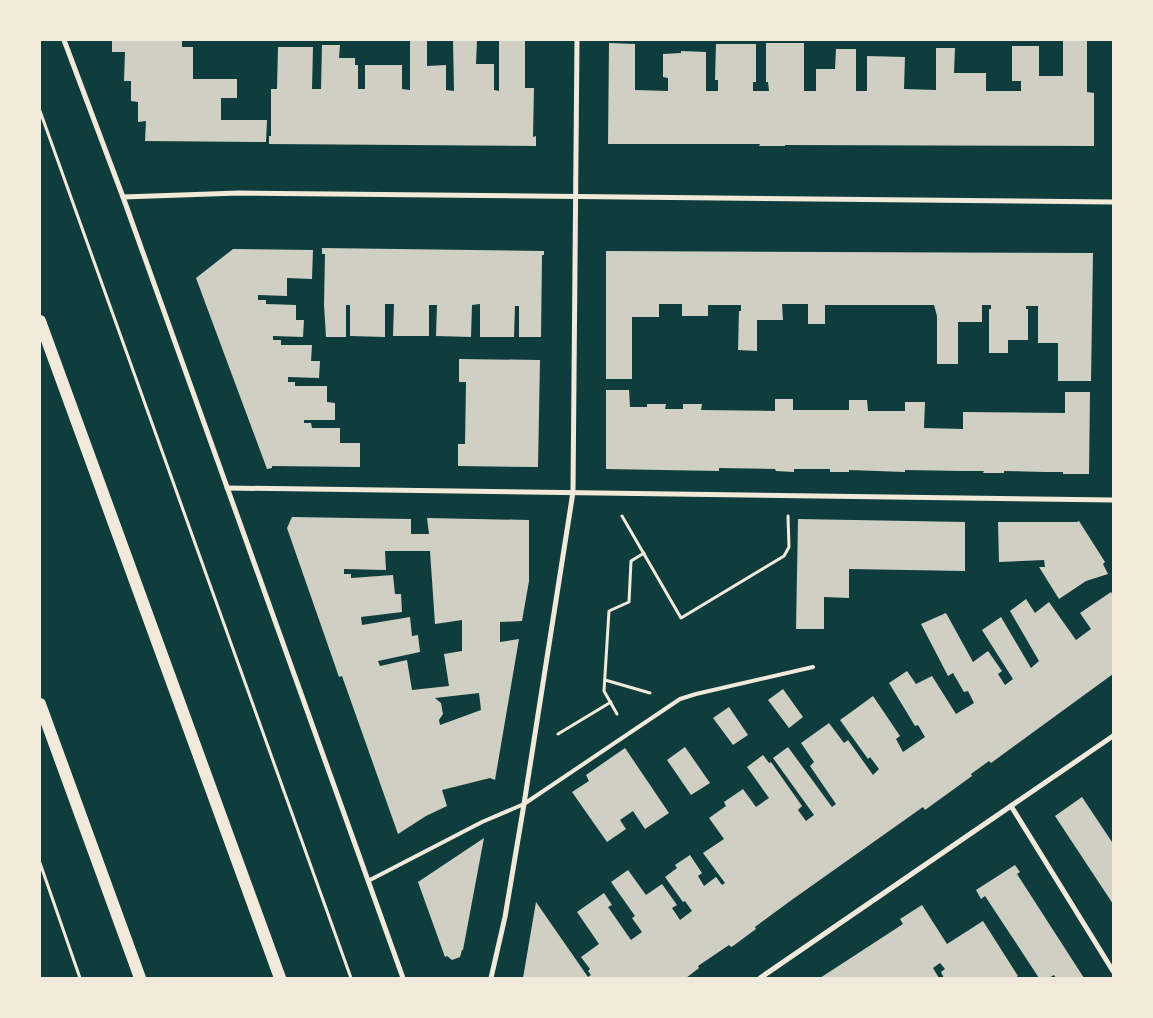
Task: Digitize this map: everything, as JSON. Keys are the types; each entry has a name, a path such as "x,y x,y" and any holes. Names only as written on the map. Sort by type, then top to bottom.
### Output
{"main road":[{"path":"40,321 280,978"},
{"path":"40,704 140,978"}],"street":[{"path":"64,40 123,197 403,978"},
{"path":"491,978 505,917 524,804 572,492 577,40"},
{"path":"123,197 239,193 1113,202"},
{"path":"227,488 1113,500"},
{"path":"760,978 1113,736"},
{"path":"1011,806 1113,971"}],"lane":[{"path":"368,881 482,822 524,804 680,699 814,668"}],"path":[{"path":"40,111 352,978"},
{"path":"622,516 681,618 784,556 789,547 788,516"},
{"path":"617,714 604,691 609,610 629,602 631,561 644,553"},
{"path":"605,680 650,693"},
{"path":"558,734 611,702"},
{"path":"40,864 80,978"}],"building":[{"path":"112,40 182,40 182,47 193,47 193,79 237,79 237,98 221,98 221,120 267,120 266,142 145,141 146,121 138,122 138,102 131,101 131,81 124,81 125,52 112,52"},
{"path":"410,40 427,40 427,66 446,65 446,90 454,91 453,40 477,40 476,64 494,64 494,90 499,91 499,40 525,40 525,88 534,88 533,137 536,136 536,146 269,144 269,136 271,136 271,89 277,89 278,47 313,47 312,89 321,89 322,45 340,45 339,58 355,58 355,65 358,65 358,89 365,89 365,65 402,65 402,89 410,90"},
{"path":"1063,40 1087,40 1087,92 1094,93 1094,146 608,144 609,43 635,44 635,90 668,91 668,78 663,77 663,54 681,53 681,51 706,52 706,91 718,91 718,80 715,80 716,44 756,44 756,82 753,82 753,91 769,91 768,82 766,82 766,43 804,43 804,91 816,91 816,69 835,69 836,49 856,49 856,91 867,91 867,56 905,57 904,89 936,90 936,48 955,48 954,73 986,73 986,91 1021,91 1021,81 1012,81 1012,46 1039,46 1039,76 1063,76"},
{"path":"322,248 544,251 544,255 542,255 541,337 519,337 519,306 515,306 514,337 480,337 480,304 472,305 471,337 436,336 437,305 429,305 429,336 393,336 394,304 385,304 385,337 350,336 350,305 346,305 346,337 326,337 324,305 325,254 322,254"},
{"path":"233,249 313,250 312,279 287,278 287,296 258,295 258,300 266,300 266,304 296,305 296,320 304,320 303,337 273,336 273,340 281,340 281,345 312,345 311,361 320,361 319,378 288,377 288,382 295,382 295,386 327,386 327,402 335,403 335,420 304,420 304,423 311,423 312,428 340,428 340,443 360,443 360,467 272,466 272,468 267,469 196,278"},
{"path":"606,251 1093,253 1091,381 1058,381 1058,343 1038,343 1038,306 1026,306 1026,309 1028,309 1028,340 1008,340 1008,353 989,353 989,309 991,309 991,305 982,305 982,322 958,322 958,364 937,364 937,316 934,305 825,305 825,324 808,324 808,304 782,304 783,320 757,320 757,351 738,350 739,311 741,311 741,305 708,305 708,316 682,316 682,304 659,304 659,317 632,317 632,379 606,379"},
{"path":"459,359 540,360 538,467 458,466 458,444 465,444 466,382 459,382"},
{"path":"606,390 629,390 630,407 647,407 647,404 666,404 665,409 683,409 683,404 702,404 701,410 775,411 775,399 793,399 793,410 849,410 849,400 867,400 868,411 905,411 905,402 925,402 924,428 963,429 963,412 1065,413 1065,392 1090,392 1089,474 905,470 905,472 849,470 849,472 830,472 830,469 794,469 794,472 776,471 775,469 719,468 719,471 606,469"},
{"path":"292,517 411,519 411,534 429,534 427,518 529,520 529,581 522,621 500,622 500,642 519,639 495,780 490,778 442,790 447,806 426,816 398,834 342,676 339,677 287,528","holes":["385,551 430,551 435,624 462,620 462,651 444,654 449,686 412,690 407,660 380,666 378,661 420,652 418,635 412,636 410,617 362,625 361,617 402,612 401,594 395,594 393,575 351,578 351,574 344,574 344,569 386,570","479,693 481,710 440,725 439,720 443,714 441,703 435,698"]},
{"path":"798,519 965,522 965,571 849,569 849,598 824,597 824,629 796,629"},
{"path":"1079,521 1105,562 1103,564 1108,574 1086,581 1059,599 1039,567 1045,567 1044,560 999,562 998,522"},
{"path":"1111,592 1113,595 1113,674 991,763 989,761 971,774 972,776 925,810 923,807 793,899 733,946 729,945 698,966 699,968 686,978 523,978 536,902 588,977 591,975 588,971 590,969 581,957 599,944 577,912 604,893 612,905 608,907 631,940 642,932 632,918 635,916 611,882 628,870 646,895 662,884 677,905 672,908 680,920 692,911 665,877 677,868 675,865 690,855 702,873 698,876 704,886 716,877 722,885 725,883 703,853 724,839 709,818 726,806 724,802 743,789 756,807 769,798 747,767 763,755 769,763 771,762 802,806 798,810 806,821 814,815 773,758 788,747 832,807 836,804 810,766 814,762 801,743 829,723 844,743 848,740 873,775 879,769 870,757 868,759 840,720 873,696 900,736 896,739 903,752 925,737 918,725 915,726 889,683 907,671 916,684 932,676 956,714 974,703 968,691 964,692 953,673 948,676 921,624 946,613 973,662 988,651 1002,671 998,674 1005,685 1013,679 982,630 1001,617 1031,668 1039,661 1010,611 1026,599 1035,613 1049,602 1076,640 1091,629 1080,613"},
{"path":"783,689 803,717 789,728 768,700"},
{"path":"729,707 748,735 733,745 713,718"},
{"path":"685,747 710,783 691,795 667,760"},
{"path":"625,748 669,813 645,829 633,811 620,820 626,829 607,842 572,792 589,781 586,775"},
{"path":"1082,797 1113,841 1113,904 1055,816"},
{"path":"484,838 463,950 460,957 452,960 447,956 445,957 418,882"},
{"path":"1015,865 1020,872 1017,874 1084,978 1056,978 1054,975 1049,978 1039,978 985,896 981,899 976,890"},
{"path":"922,905 947,944 983,921 1018,976 1015,978 944,978 941,972 945,969 940,963 933,968 939,978 820,978 903,924 900,919"}]}
